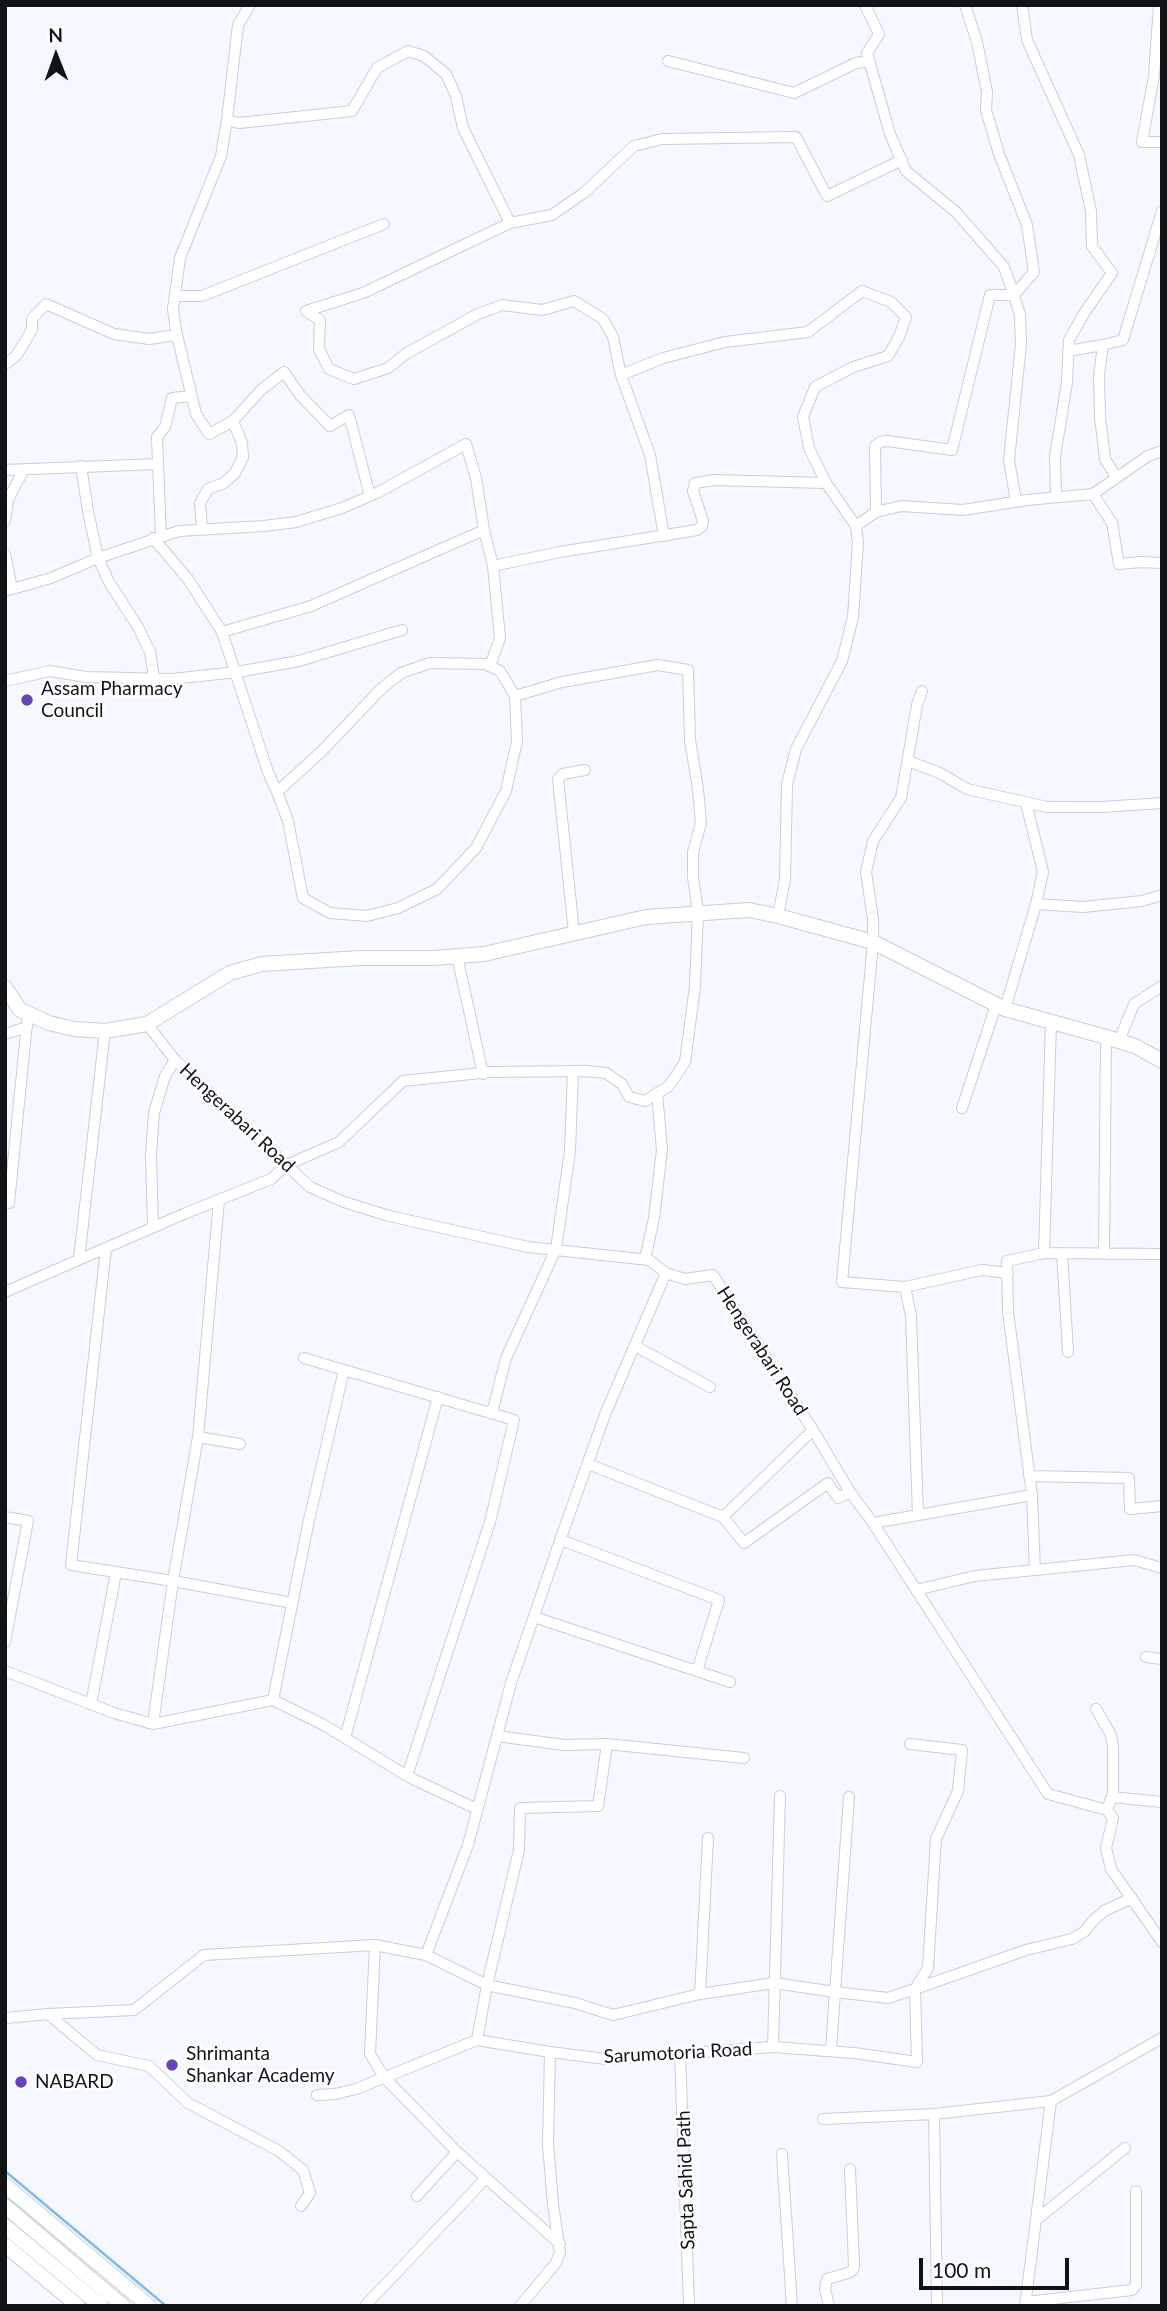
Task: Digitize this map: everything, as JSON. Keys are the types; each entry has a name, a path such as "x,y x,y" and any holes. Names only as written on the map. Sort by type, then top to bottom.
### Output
{"main road":[{"path":"5,987 28,1020 74,1030 105,1031 147,1024 230,973 262,964 484,954 646,917 749,910 873,942 1001,1007 1135,1046 1162,1061"},
{"path":"5,2185 149,2306"},
{"path":"5,2206 123,2306"},
{"path":"5,2227 101,2306"},
{"path":"5,2245 78,2306"}],"street":[{"path":"250,5 238,25 221,156 180,258 173,309 176,335 196,414 209,434 233,421 261,390 285,372 300,395 330,426 349,415 370,496"},
{"path":"865,5 879,34 867,53 890,134 906,171 956,212 1004,267 1014,295 1020,315 1021,344 1009,460 1016,502"},
{"path":"876,512 875,446 887,441 952,450 990,295 1014,295 1034,272 1027,225 999,155 986,110 987,92 977,42 965,5"},
{"path":"1022,5 1027,40 1079,155 1091,211 1092,246 1112,273 1069,340 1067,382 1055,457 1056,497"},
{"path":"1159,5 1154,76 1142,142 1162,142"},
{"path":"227,120 239,123 352,111 377,68 408,51 425,56 446,74 456,96 463,128 510,223"},
{"path":"668,61 794,93 856,63 869,61"},
{"path":"664,536 650,455 621,375 614,337 603,319 574,301 542,310 502,305 478,314 407,353 388,368 354,379 330,369 319,349 320,320 306,311 363,293 510,223 552,215 585,192 634,146 662,139 796,137 827,196 902,160"},
{"path":"1068,351 1124,340 1162,211"},
{"path":"175,296 202,296 384,224"},
{"path":"621,375 663,358 725,342 808,332 862,291 891,302 906,317 888,356 853,368 815,387 803,417 809,448 826,483 856,526 858,543 853,617 842,661 796,749 787,784 785,879 778,916"},
{"path":"5,364 16,356 32,329 32,318 47,304 114,334 149,339 176,335"},
{"path":"1103,345 1099,375 1100,417 1105,459 1116,477"},
{"path":"191,396 172,398 165,427 157,437 157,537 222,632 268,772 288,821 303,898 330,913 367,916 398,908 437,889 476,848 506,792 517,741 515,696 500,671 490,666 430,663 401,673 381,689 322,751 277,792"},
{"path":"202,529 200,503 208,489 225,483 243,457 242,443 233,421"},
{"path":"5,554 9,590 51,578 98,558 178,531 296,522 370,496 467,444 493,566 500,638 490,666"},
{"path":"856,526 876,512 901,506 963,510 1093,494 1148,456 1162,451"},
{"path":"5,470 158,464"},
{"path":"82,466 98,558 150,652 154,678"},
{"path":"5,521 8,500 24,469"},
{"path":"493,566 560,552 697,530 703,521 693,491 695,483 714,480 826,483"},
{"path":"1093,494 1112,523 1119,564 1162,564"},
{"path":"222,632 311,606 484,530"},
{"path":"5,681 50,671 86,677 172,679 237,672 299,661 402,630"},
{"path":"5,1292 271,1179 286,1165 339,1142 403,1081 483,1073 606,1073 622,1084 629,1097 645,1101 669,1086 685,1062 695,986 698,912 693,852 701,823 690,740 688,670 658,665 646,666 562,682 515,696"},
{"path":"922,691 917,705 901,798 873,841 866,872 873,919 873,942 842,1282 905,1287 982,1270 1008,1273"},
{"path":"908,761 940,773 967,789 1047,807 1162,803"},
{"path":"574,933 558,779 563,774 585,769"},
{"path":"962,1108 1001,1007 1036,904 1043,872 1027,803"},
{"path":"1036,904 1083,907 1142,901 1162,895"},
{"path":"457,956 483,1073"},
{"path":"1104,1254 1113,1039 1134,1004 1162,986"},
{"path":"5,1034 28,1020"},
{"path":"9,1203 28,1020"},
{"path":"1044,1253 1051,1022"},
{"name":"Hengerabari Road","path":"147,1024 175,1060 286,1165 310,1186 344,1202 389,1216 528,1247 645,1259 666,1273 685,1279 713,1275 850,1492 873,1523 1048,1794 1107,1811"},
{"path":"79,1259 105,1031"},
{"path":"153,1227 151,1155 154,1114 165,1076 175,1060"},
{"path":"492,1413 506,1358 556,1249 570,1151 573,1071"},
{"path":"645,1259 654,1218 662,1150 657,1093"},
{"path":"153,1724 173,1581 198,1437 219,1200"},
{"path":"106,1248 71,1566 292,1603"},
{"path":"1035,1570 1032,1496 1008,1312 1007,1261 1044,1253 1162,1254"},
{"path":"1062,1254 1068,1352"},
{"path":"426,1955 468,1845 511,1683 606,1412 666,1273"},
{"path":"905,1287 911,1316 918,1515"},
{"path":"635,1346 710,1387"},
{"path":"304,1358 514,1420 490,1521 407,1776"},
{"path":"273,1700 309,1520 344,1370"},
{"path":"345,1738 438,1397"},
{"path":"723,1517 813,1430"},
{"path":"198,1437 240,1444"},
{"path":"588,1464 723,1517 744,1542 828,1483 838,1498 850,1492"},
{"path":"1029,1476 1129,1478 1130,1509 1162,1506"},
{"path":"873,1523 1032,1496"},
{"path":"5,1517 28,1521 5,1642"},
{"path":"561,1540 719,1600 697,1671"},
{"path":"916,1590 975,1576 1134,1560 1162,1569"},
{"path":"91,1704 116,1573"},
{"path":"534,1617 730,1682"},
{"path":"1146,1657 1162,1659"},
{"path":"5,1671 153,1724 273,1700 345,1738 407,1776 477,1810"},
{"path":"1096,1709 1111,1735 1113,1747 1112,1797 1107,1811 1113,1818 1106,1848 1111,1869 1157,1927 1162,1942"},
{"path":"497,1736 564,1745 607,1744 744,1758"},
{"path":"317,2095 356,2089 477,2040 487,1985 519,1850 520,1808 598,1806 607,1744"},
{"path":"910,1744 962,1750 958,1791 936,1839 928,1969 915,1989"},
{"path":"773,2047 780,1796"},
{"path":"831,2050 849,1797"},
{"path":"1112,1797 1162,1802"},
{"path":"700,1994 708,1838"},
{"path":"5,2018 134,2010 204,1955 375,1945 426,1955 487,1985 575,2003 613,2015 700,1994 774,1983 888,1998 1026,1950 1072,1939 1086,1931 1104,1911 1132,1898"},
{"path":"375,1945 370,2054 384,2077 457,2152 560,2244"},
{"name":"Sarumotoria Road","path":"477,2040 606,2059 773,2047 831,2050 917,2062 915,1989"},
{"path":"48,2014 97,2055 149,2066 188,2103 279,2151 303,2170 310,2193 301,2206"},
{"path":"823,2119 934,2114 1051,2101 1162,2038"},
{"path":"520,2306 556,2263 561,2252 553,2204 548,2144 550,2052"},
{"name":"Sapta Sahid Path","path":"680,2054 690,2306"},
{"path":"1051,2101 1025,2304 1132,2290 1136,2285 1136,2191"},
{"path":"934,2114 937,2306"},
{"path":"1036,2220 1125,2148"},
{"path":"416,2196 457,2152"},
{"path":"782,2154 792,2306"},
{"path":"829,2306 825,2289 827,2279 848,2273 853,2270 854,2265 850,2169"},
{"path":"365,2306 486,2178"}],"waterway":[{"path":"5,2171 166,2306"}],"place":[{"name":"Assam Pharmacy Council","path":"27,700"},
{"name":"Shrimanta Shankar Academy","path":"172,2065"},
{"name":"NABARD","path":"21,2082"}]}
